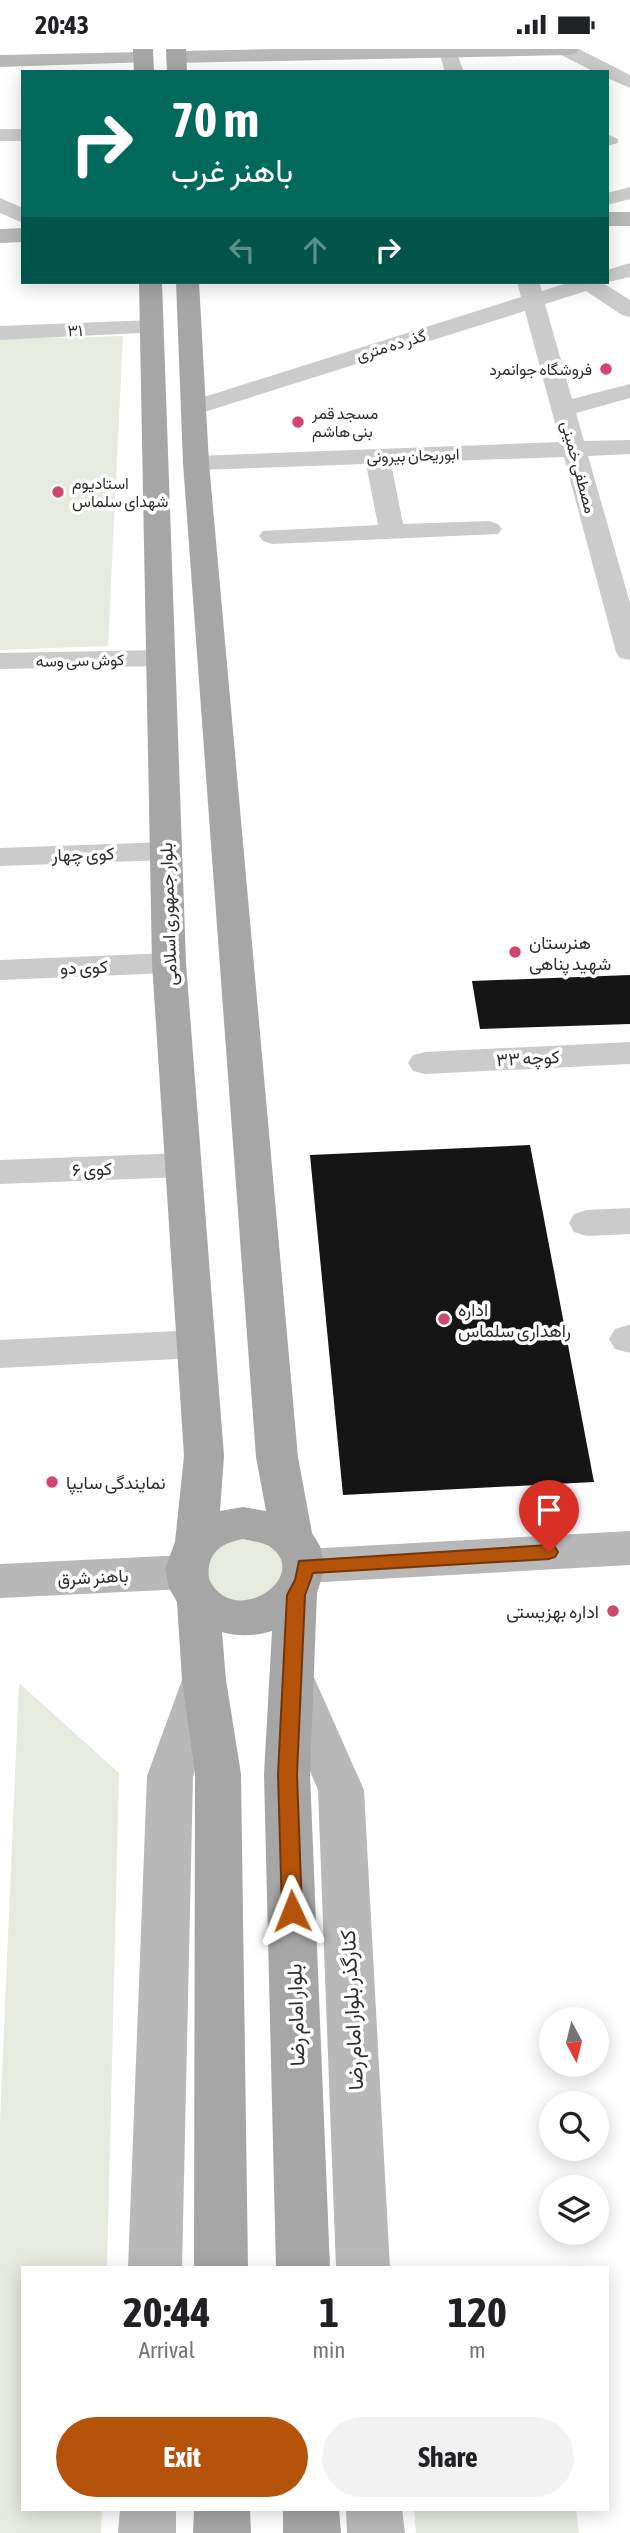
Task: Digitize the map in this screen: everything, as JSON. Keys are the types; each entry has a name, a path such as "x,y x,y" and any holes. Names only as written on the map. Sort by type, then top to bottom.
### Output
{"main road":[{"name":"بلوار جمهوری اسلامی","path":"150,284 169,963 204,1456 193,1572"},
{"path":"187,284 196,463 276,1444 298,1567 283,1607 248,1618 229,1616 212,1610 193,1572"},
{"path":"221,2266 219,1774 204,1680 193,1572 208,1533 224,1526 243,1523 261,1524 298,1567"},
{"name":"بلوار امام رضا","path":"298,1567 287,1774 303,2266"},
{"path":"222,2511 222,2533"},
{"path":"311,2511 312,2533"}],"street":[{"path":"176,59 566,49 607,70"},
{"path":"455,70 459,51"},
{"path":"0,61 143,60"},
{"path":"609,71 630,82"},
{"path":"0,135 21,135"},
{"path":"609,198 630,193"},
{"path":"0,204 21,216"},
{"path":"609,219 630,219"},
{"path":"0,236 21,235"},
{"name":"گذر ده متری","path":"609,277 630,270"},
{"name":"گذر ده متری","path":"193,408 531,291 576,284"},
{"path":"600,284 630,310"},
{"name":"مصطفی خمینی","path":"531,291 630,652"},
{"name":"۳۱","path":"0,334 151,327"},
{"path":"564,409 630,391"},
{"name":"ابوریحان بیرونی","path":"196,463 630,447"},
{"path":"377,456 392,533"},
{"path":"272,536 489,529"},
{"path":"603,551 630,551"},
{"name":"کوش سی وسه","path":"0,661 160,658"},
{"name":"کوی چهار","path":"0,857 166,851"},
{"name":"کوی دو","path":"0,970 169,963"},
{"name":"کوچه ۳۳","path":"425,1063 630,1053"},
{"name":"کوی ۶","path":"0,1173 184,1165"},
{"path":"587,1223 630,1221"},
{"path":"0,1354 196,1344"},
{"path":"298,1567 630,1548"},
{"name":"باهنر شرق","path":"0,1581 193,1572"},
{"name":"کنارگذر بلوار امام رضا","path":"293,1679 341,1790 363,2266"},
{"path":"155,2266 170,1776 204,1680"},
{"path":"147,2533 148,2511"},
{"path":"374,2511 376,2533"}],"shaded area":[{"name":"استادیوم شهدای سلماس","path":"123,336 108,646 0,650 0,339"},
{"path":"230,1533 286,1548 283,1595 222,1606 198,1561"},
{"path":"19,1683 119,1773 107,2266 21,2266 21,2511 102,2511 101,2533 0,2533 0,2122"},
{"path":"414,2511 576,2511 579,2533 416,2533"}],"building":[{"path":"630,975 630,1024 480,1029 472,981"},
{"name":"اداره راهداری سلماس","path":"530,1145 594,1482 343,1495 310,1155"}],"place":[{"name":"فروشگاه جوانمرد","path":"606,369"},
{"name":"مسجد قمر بنی هاشم","path":"298,422"},
{"name":"استادیوم شهدای سلماس","path":"58,492"},
{"name":"هنرستان شهید پناهی","path":"515,952"},
{"name":"اداره راهداری سلماس","path":"444,1319"},
{"name":"نمایندگی سایپا","path":"52,1482"},
{"name":"اداره بهزیستی","path":"613,1611"}],"route":[{"path":"292,1911 287,1774 296,1595 303,1581 305,1566 549,1552"}]}
